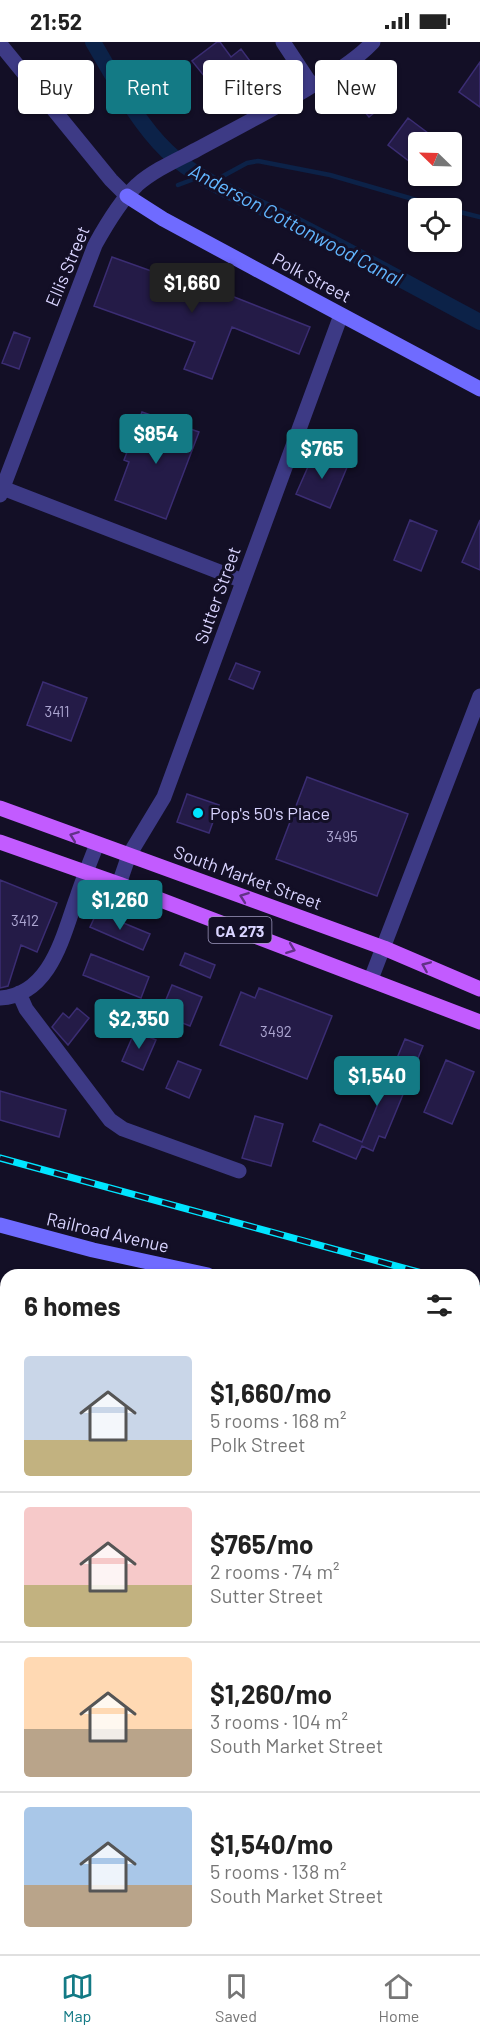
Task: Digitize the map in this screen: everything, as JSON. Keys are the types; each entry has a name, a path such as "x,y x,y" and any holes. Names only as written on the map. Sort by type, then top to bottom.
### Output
{"main road":[{"name":"South Market Street","path":"0,808 384,948 480,989"},
{"name":"CA 273","path":"0,842 480,1022"}],"street":[{"path":"284,42 312,86"},
{"name":"Ellis Street","path":"1,490 95,245 127,196 137,185 161,168 312,86 353,61 373,42"},
{"path":"1,49 127,196"},
{"name":"Polk Street","path":"127,196 163,219 480,388"},
{"name":"Sutter Street","path":"119,885 129,855 164,797 341,315"},
{"path":"1,490 243,581"},
{"path":"371,980 480,696"},
{"path":"0,998 20,993 40,978 54,958 97,844"},
{"path":"20,993 26,1009 110,1120 123,1129 239,1171"},
{"name":"Railroad Avenue","path":"0,1225 93,1250 180,1269"}],"building":[{"path":"217,42 220,42 231,57 241,49 249,60 203,60 203,75 192,61"},
{"path":"480,62 480,107 459,92"},
{"path":"408,118 427,132 408,132 408,160 388,145"},
{"path":"112,257 213,293 214,289 310,327 299,354 232,327 212,379 184,369 195,342 94,306"},
{"path":"14,332 30,338 19,369 2,363"},
{"path":"142,412 199,432 166,519 115,500 129,462 124,460"},
{"path":"315,451 348,465 330,508 296,494"},
{"path":"410,520 437,531 421,571 394,560"},
{"path":"480,520 480,570 462,562"},
{"path":"236,663 260,672 253,689 229,679"},
{"path":"43,682 87,698 71,741 27,725"},
{"path":"307,777 408,814 377,896 276,859"},
{"name":"Pop's 50's Place","path":"187,794 219,805 209,833 177,822"},
{"path":"0,880 57,903 37,952 21,945 8,986 0,988"},
{"path":"97,912 150,934 143,950 90,927"},
{"path":"185,953 215,965 210,978 180,965"},
{"path":"91,954 149,977 141,998 83,975"},
{"path":"172,985 202,997 190,1026 160,1014"},
{"path":"259,988 332,1016 307,1079 220,1045 241,992 255,998"},
{"path":"77,1008 89,1018 68,1045 52,1027 63,1013 69,1018"},
{"path":"135,1031 156,1040 143,1070 122,1061"},
{"path":"405,1039 423,1046 385,1138 379,1136 373,1151 362,1146 356,1159 313,1141 320,1124 362,1142"},
{"path":"446,1060 474,1072 452,1124 424,1112"},
{"path":"178,1061 201,1070 189,1098 166,1088"},
{"path":"0,1091 66,1110 59,1137 0,1120"},
{"path":"255,1116 283,1124 271,1166 242,1158"}],"waterway":[{"name":"Anderson Cottonwood Canal","path":"93,42 145,127 180,162 210,182 318,235 480,322"},
{"path":"212,182 247,163 258,161 330,175 409,198"},
{"path":"178,185 202,176"},
{"path":"462,212 480,217"}],"railway":[{"path":"0,1158 407,1269"}],"place":[{"name":"Pop's 50's Place","path":"198,813"}]}
